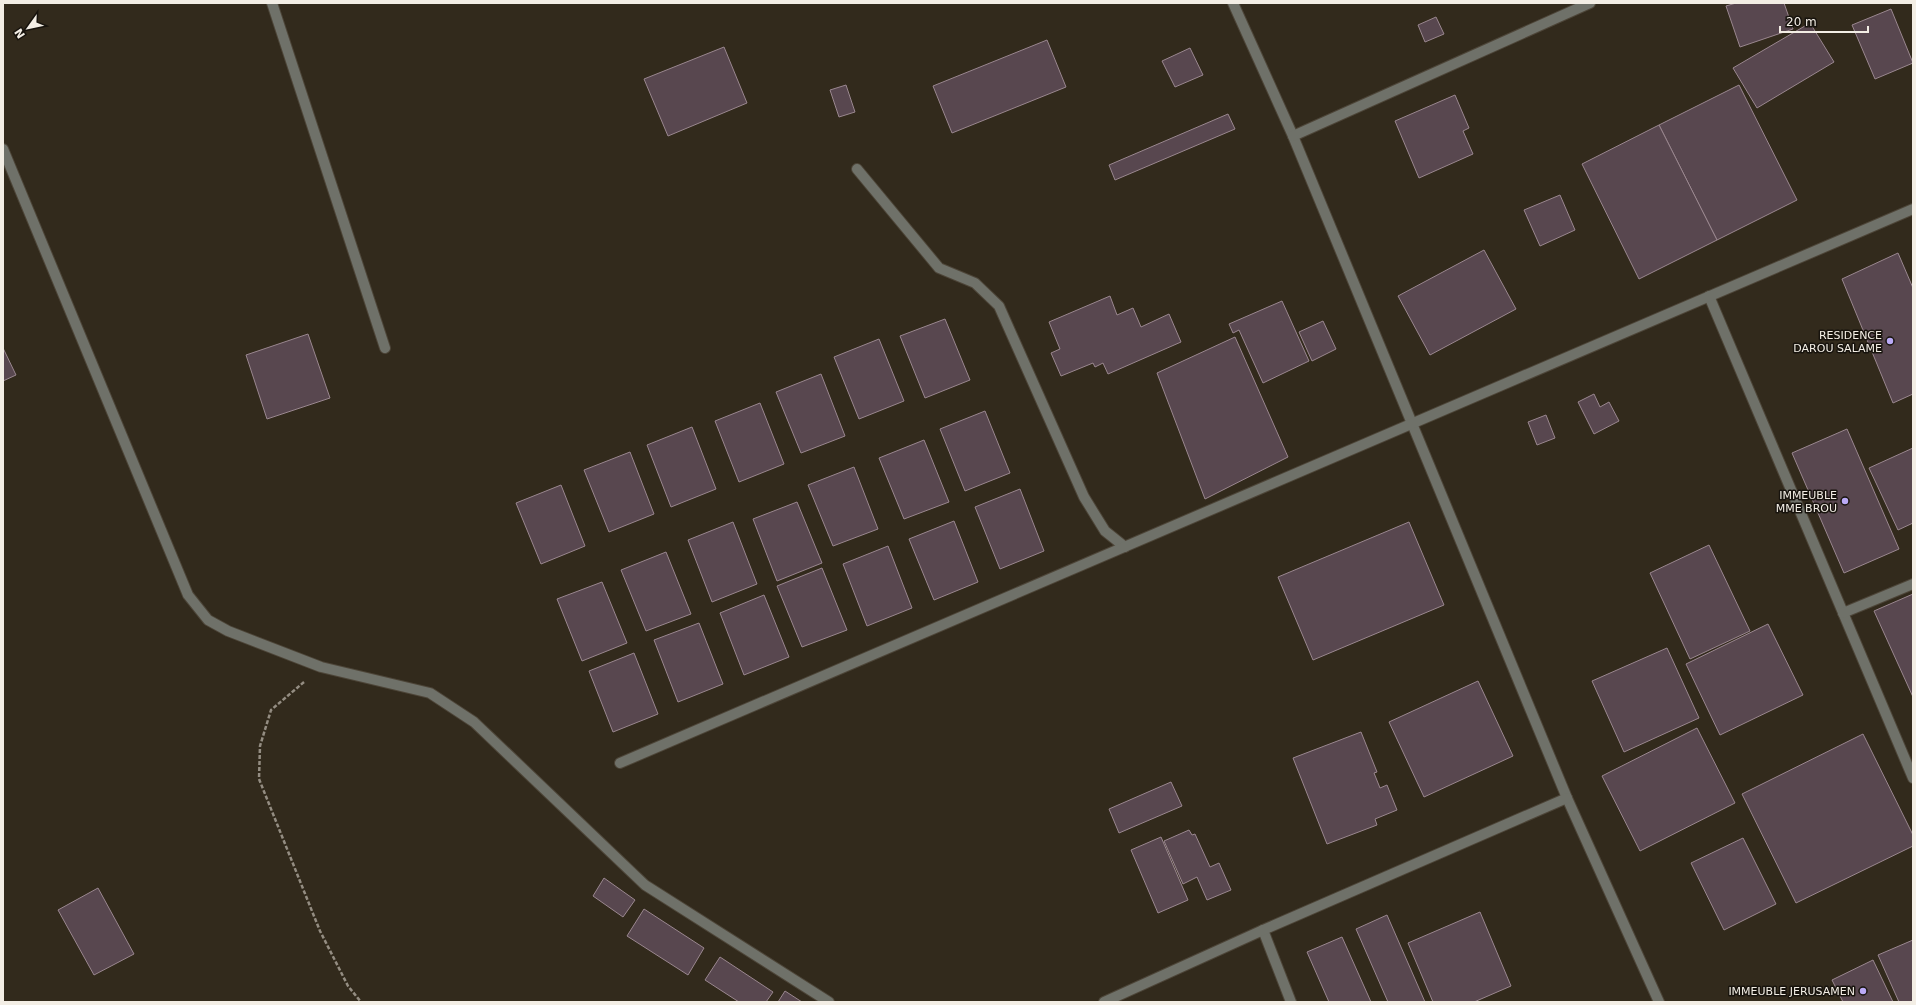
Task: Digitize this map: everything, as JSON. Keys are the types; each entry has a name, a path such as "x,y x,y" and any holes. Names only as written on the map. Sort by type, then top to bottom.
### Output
{"street":[{"path":"272,3 385,348"},
{"path":"1232,3 1293,136 1567,798 1659,1002"},
{"path":"1293,136 1590,3"},
{"path":"3,149 188,595 208,620 228,631 321,667 430,693 474,722 645,885 829,1002"},
{"path":"857,169 940,268 975,283 999,306 1084,497 1106,531 1125,547"},
{"path":"620,763 1913,209"},
{"path":"1709,296 1913,778"},
{"path":"1843,613 1913,584"},
{"path":"1104,1002 1263,930 1567,798"},
{"path":"1263,930 1292,1002"}],"path":[{"path":"321,667 270,710 260,746 260,779 320,931 348,986 360,1002"}],"building":[{"path":"1736,3 1784,3 1793,29 1740,47 1726,6"},
{"path":"1891,9 1913,63 1875,79 1852,25"},
{"path":"1436,17 1444,34 1425,42 1418,25"},
{"path":"1810,23 1834,62 1757,108 1733,68"},
{"path":"1047,40 1066,87 952,133 933,86"},
{"path":"724,47 747,103 668,136 644,79"},
{"path":"1190,48 1203,75 1175,87 1162,61"},
{"path":"846,85 855,112 839,117 830,90"},
{"path":"1739,85 1797,200 1717,240 1659,125"},
{"path":"1455,95 1469,128 1463,131 1473,154 1419,178 1395,121"},
{"path":"1228,114 1235,129 1115,180 1109,165"},
{"path":"1659,125 1717,240 1639,279 1582,164"},
{"path":"1560,195 1575,230 1540,246 1524,210"},
{"path":"1484,250 1516,309 1430,355 1398,296"},
{"name":"RESIDENCE DAROU SALAME","path":"1898,253 1913,288 1913,394 1893,403 1842,279"},
{"path":"1110,296 1117,315 1133,308 1141,327 1169,314 1181,342 1108,374 1103,363 1095,367 1093,363 1061,376 1051,353 1060,349 1049,322"},
{"path":"1282,301 1309,361 1263,383 1239,330 1233,333 1229,324"},
{"path":"945,319 970,380 925,398 900,336"},
{"path":"1323,321 1336,349 1312,361 1299,332"},
{"path":"308,334 330,398 267,419 246,355"},
{"path":"1235,337 1288,457 1205,499 1157,373"},
{"path":"879,339 904,401 859,419 834,357"},
{"path":"3,348 16,375 3,381"},
{"path":"821,374 845,436 801,453 776,392"},
{"path":"1594,394 1600,407 1609,402 1619,421 1594,434 1578,402"},
{"path":"760,403 784,464 739,482 715,421"},
{"path":"985,411 1010,473 965,491 940,429"},
{"path":"1546,415 1555,438 1537,445 1528,422"},
{"path":"692,427 716,489 671,507 647,445"},
{"name":"IMMEUBLE MME BROU","path":"1847,429 1899,549 1844,573 1792,453"},
{"path":"924,440 949,502 904,519 879,458"},
{"path":"1913,448 1913,523 1898,530 1869,468"},
{"path":"630,452 654,514 609,532 584,470"},
{"path":"854,467 878,529 833,546 808,485"},
{"path":"561,485 585,546 541,564 516,503"},
{"path":"1020,489 1044,551 1000,569 975,507"},
{"path":"797,502 822,563 777,581 753,519"},
{"path":"954,521 978,582 934,600 909,539"},
{"path":"733,522 757,584 712,602 688,540"},
{"path":"1409,522 1444,605 1313,660 1278,577"},
{"path":"1709,545 1750,631 1690,659 1650,573"},
{"path":"888,546 912,608 867,626 843,564"},
{"path":"666,552 691,614 646,631 621,570"},
{"path":"822,568 847,630 802,647 777,586"},
{"path":"602,582 627,643 582,661 557,599"},
{"path":"1913,594 1913,697 1874,611"},
{"path":"764,595 789,657 744,675 720,613"},
{"path":"699,623 723,684 678,702 654,640"},
{"path":"1768,624 1803,695 1720,735 1686,664"},
{"path":"1667,648 1699,718 1624,752 1592,681"},
{"path":"634,653 658,714 613,732 589,671"},
{"path":"1478,681 1513,756 1424,797 1389,722"},
{"path":"1697,728 1735,803 1640,851 1602,776"},
{"path":"1361,732 1377,772 1374,773 1380,788 1387,785 1397,810 1375,819 1377,825 1327,844 1293,758"},
{"path":"1863,734 1913,835 1913,846 1796,903 1742,794"},
{"path":"1171,782 1182,806 1119,833 1109,809"},
{"path":"1189,830 1192,835 1195,834 1210,867 1219,863 1231,890 1207,900 1197,877 1183,884 1164,841"},
{"path":"1161,837 1188,900 1158,913 1131,850"},
{"path":"1743,838 1776,904 1724,930 1691,863"},
{"path":"604,878 635,900 623,917 593,896"},
{"path":"98,888 134,954 94,975 58,910"},
{"path":"644,909 704,948 688,975 627,936"},
{"path":"1480,912 1511,986 1474,1002 1433,1002 1408,943"},
{"path":"1387,915 1425,1002 1388,1002 1356,929"},
{"path":"1342,937 1371,1002 1329,1002 1307,952"},
{"path":"1913,940 1913,1002 1899,1002 1878,955"},
{"path":"720,957 773,992 766,1002 739,1002 705,980"},
{"name":"IMMEUBLE JERUSAMEN","path":"1873,960 1893,1002 1843,1002 1832,980"},
{"path":"785,991 802,1002 778,1002"}],"place":[{"name":"RESIDENCE DAROU SALAME","path":"1890,341"},
{"name":"IMMEUBLE MME BROU","path":"1845,501"},
{"name":"IMMEUBLE JERUSAMEN","path":"1863,991"}]}
